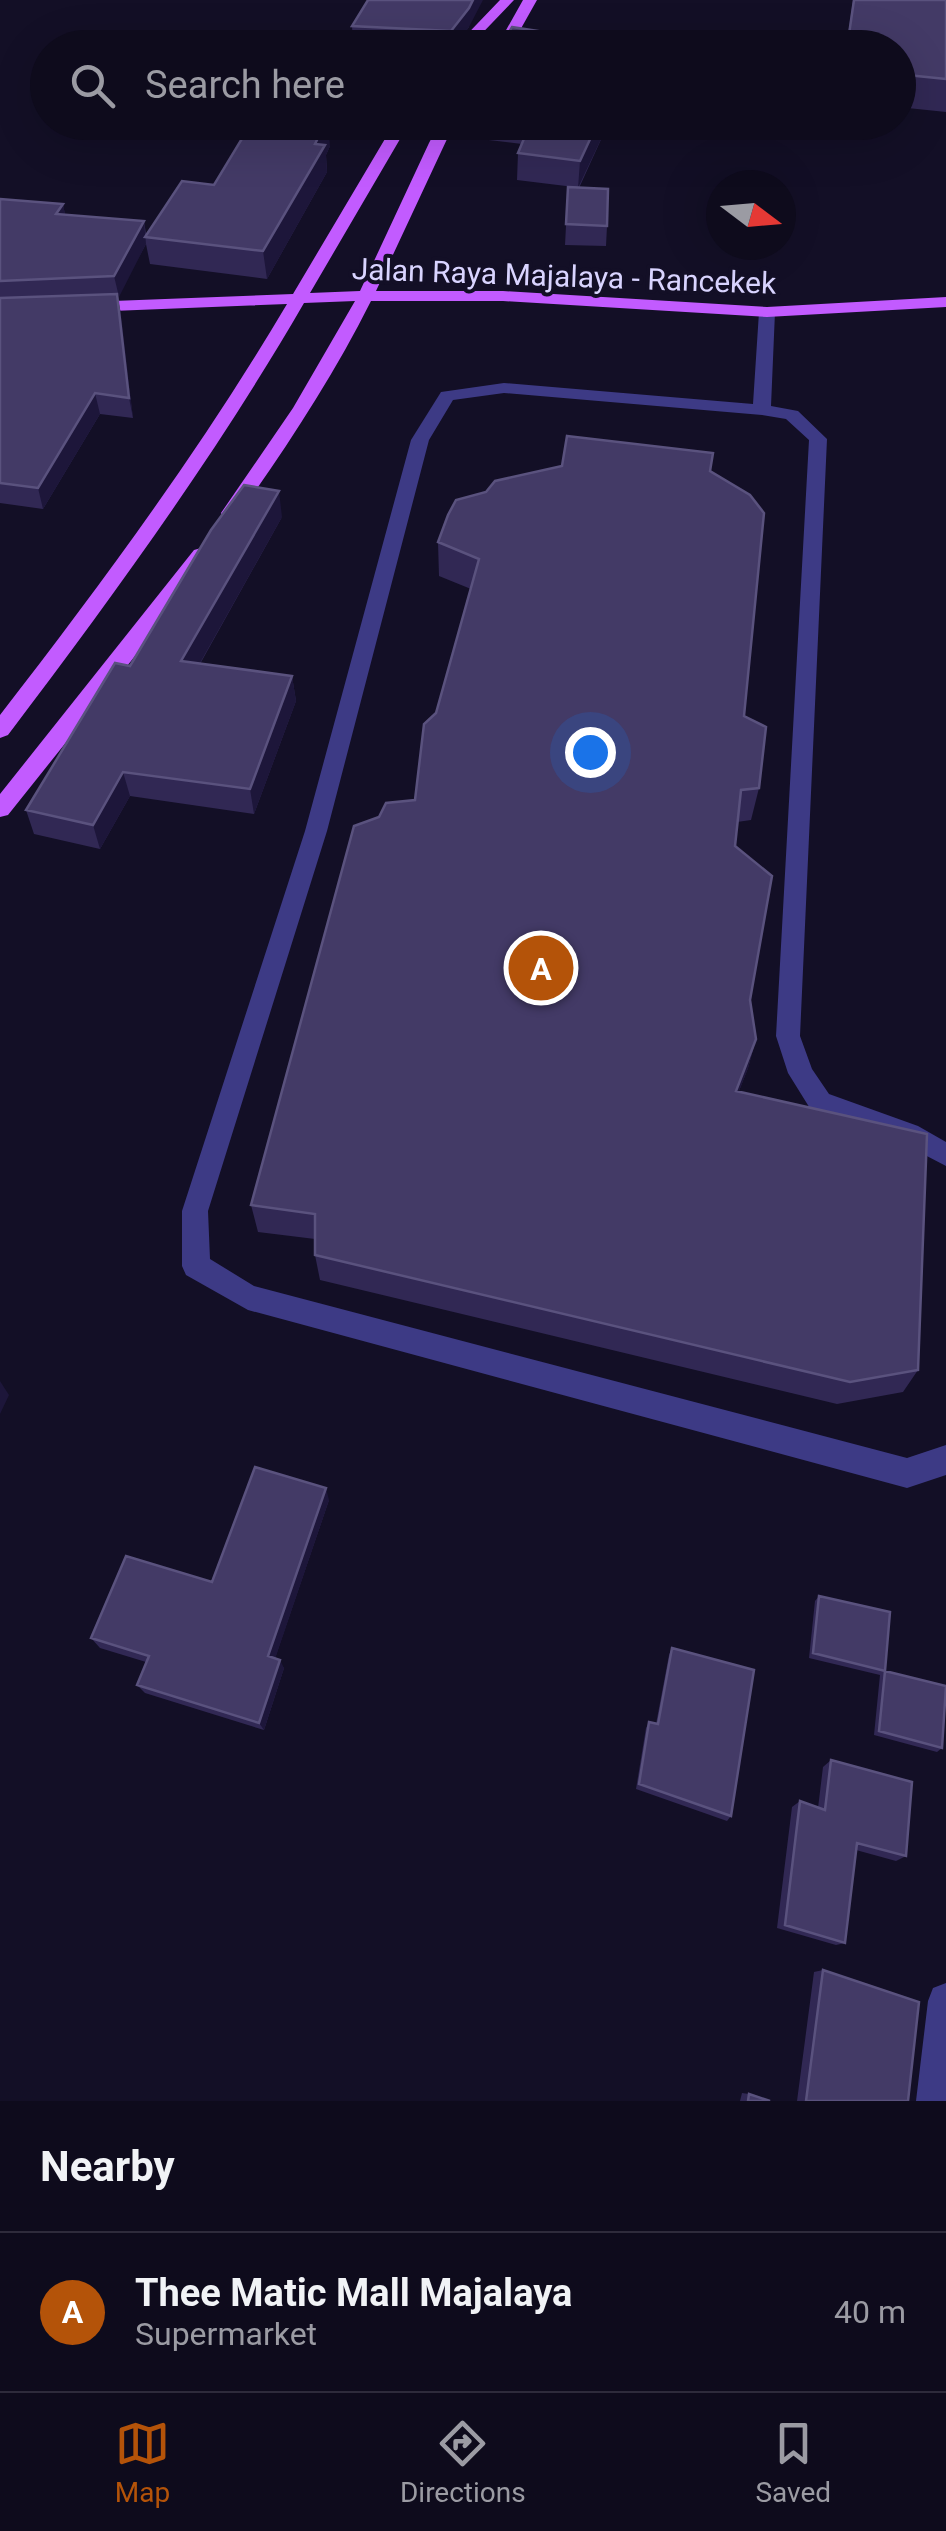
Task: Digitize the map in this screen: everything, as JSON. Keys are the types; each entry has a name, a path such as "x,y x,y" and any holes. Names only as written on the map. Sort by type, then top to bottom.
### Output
{"main road":[{"path":"478,30 507,0"},
{"path":"513,30 530,0"},
{"path":"0,730 124,568 235,407 393,140"},
{"path":"0,809 140,636 214,536 300,407 365,296 415,176 437,140"},
{"name":"Jalan Raya Majalaya - Rancekek","path":"62,308 365,296 503,296 767,312 946,302"}],"street":[{"path":"762,410 767,312"},
{"path":"946,1155 909,1134 820,1102 801,1073 788,1036 818,439 792,415 762,410 504,388 447,396 420,440 406,481 316,831 195,1212 196,1266 248,1297 907,1472 946,1460"},
{"path":"934,2101 946,2000"}],"building":[{"path":"368,0 473,0 452,30 352,26"},
{"path":"854,0 946,0 946,79 916,76 916,30 850,30"},
{"path":"241,140 317,140 315,144 325,145 263,251 145,237 182,181 214,185"},
{"path":"523,140 590,140 580,161 518,153"},
{"path":"568,187 608,189 607,226 566,224"},
{"path":"0,199 63,204 56,214 144,221 114,276 0,281"},
{"path":"117,294 129,398 95,393 38,488 0,483 0,298"},
{"path":"567,436 713,453 710,471 750,495 764,513 744,716 766,727 759,788 741,790 735,846 772,876 750,1000 756,1039 736,1091 927,1134 918,1370 850,1382 315,1255 315,1214 251,1205 354,826 379,817 386,803 415,800 424,724 436,713 479,559 438,542 448,515 456,500 486,492 495,481 562,466"},
{"path":"244,485 279,491 181,661 292,676 250,789 123,772 93,825 26,810 115,663 130,666 211,530"},
{"path":"255,1467 326,1488 268,1656 280,1660 259,1723 137,1685 149,1656 91,1638 126,1556 212,1582"},
{"path":"819,1596 890,1612 885,1671 813,1653"},
{"path":"672,1648 754,1670 731,1816 639,1784 649,1722 658,1724"},
{"path":"885,1671 946,1686 942,1748 879,1731"},
{"path":"831,1760 912,1782 906,1856 857,1843 845,1943 785,1925 800,1801 825,1810"},
{"path":"823,1970 919,2002 908,2101 806,2101"},
{"path":"749,2094 770,2101 748,2101"}],"place":[{"name":"Thee Matic Mall Majalaya","path":"541,968"}]}
